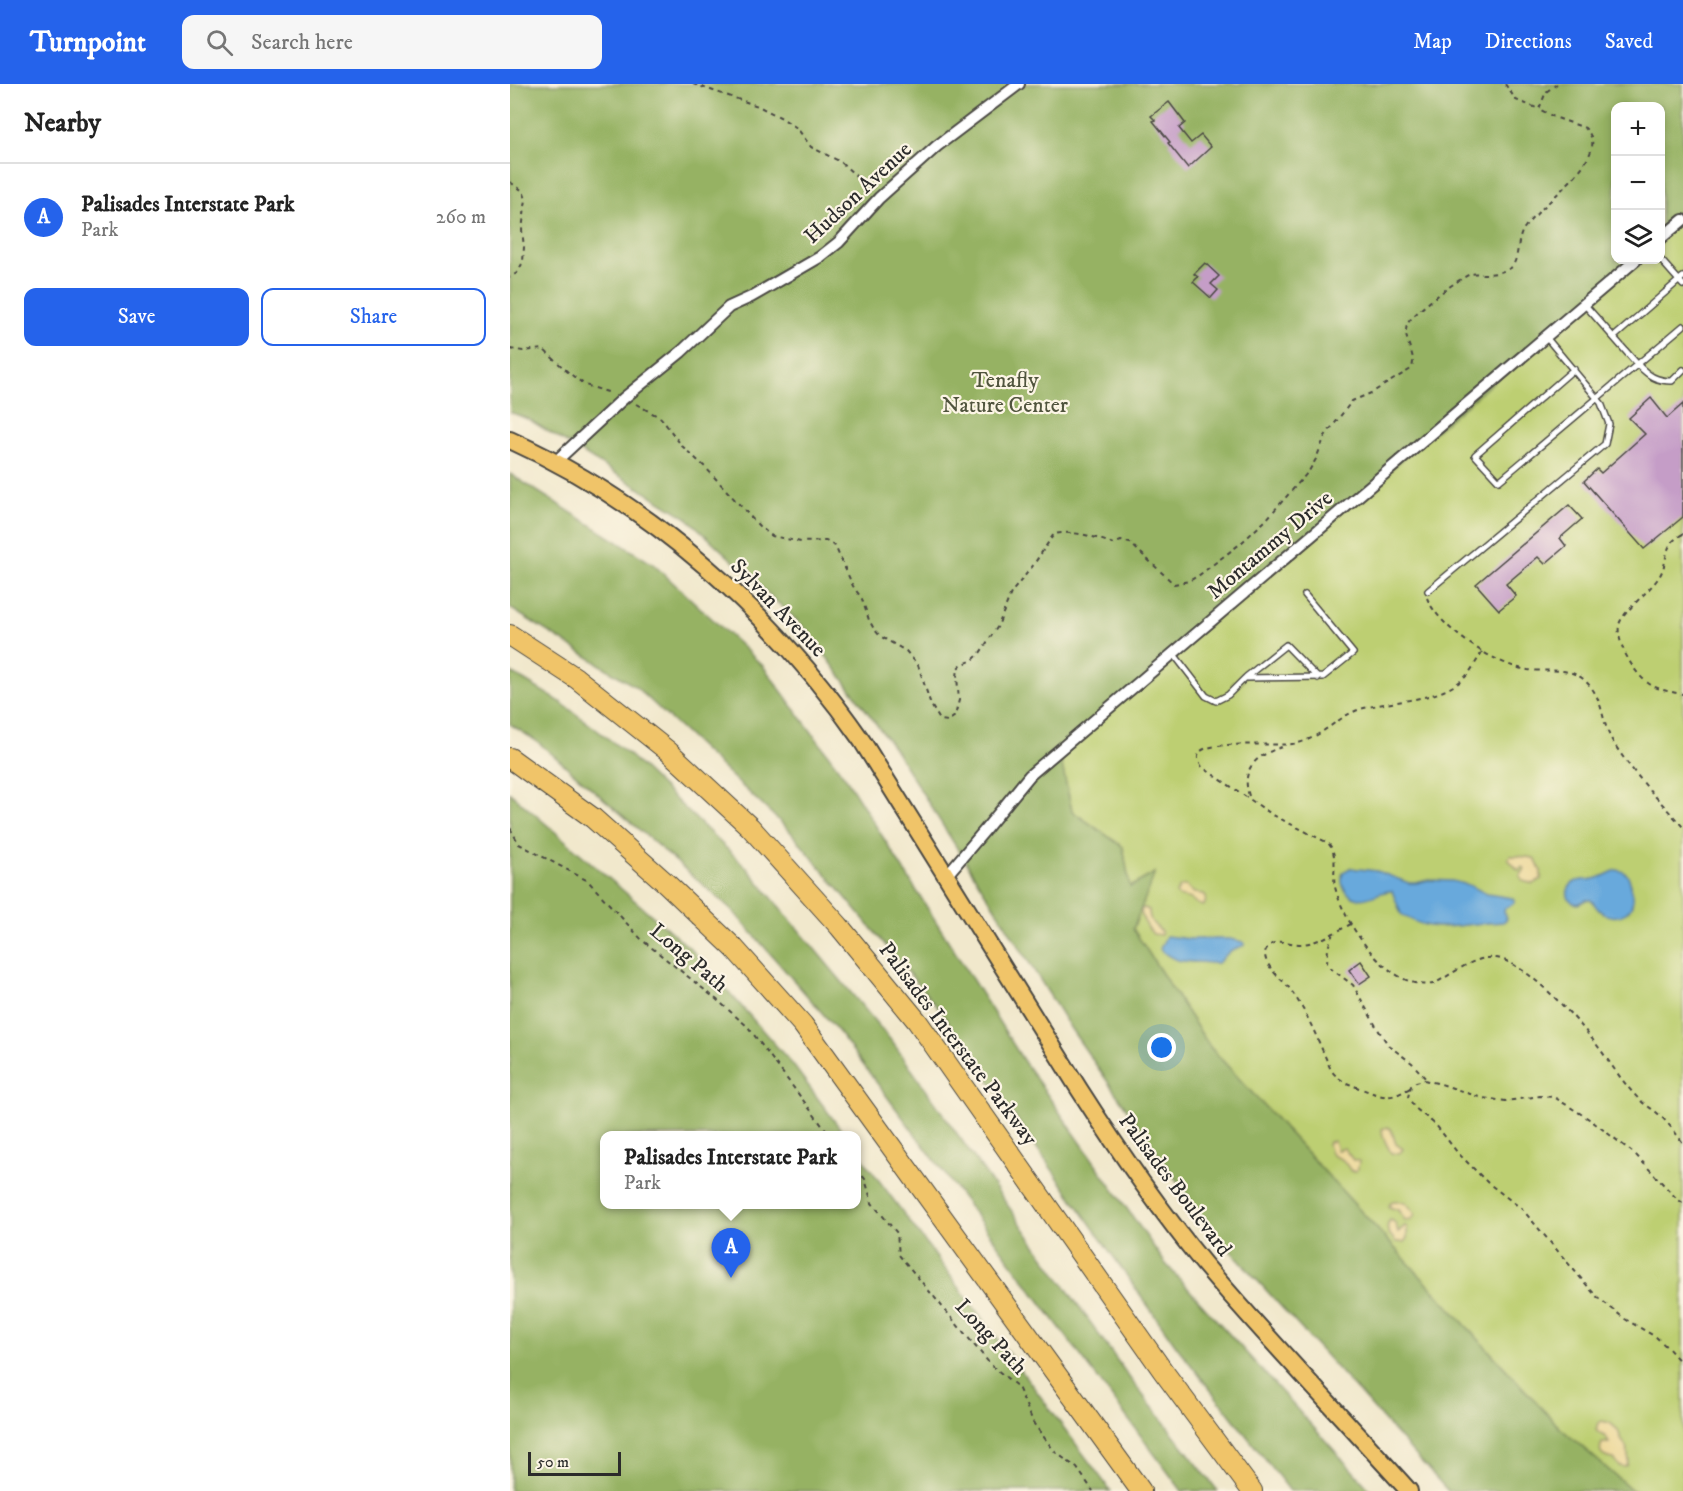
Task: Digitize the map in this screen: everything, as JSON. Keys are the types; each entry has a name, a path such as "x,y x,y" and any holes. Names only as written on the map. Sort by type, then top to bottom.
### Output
{"highway":[{"name":"Palisades Interstate Parkway","path":"510,635 576,678 668,752 750,827 839,926 917,1021 1156,1361 1252,1491"},
{"path":"510,758 593,818 667,884 734,948 802,1025 1141,1491"}],"main road":[{"name":"Sylvan Avenue","path":"510,440 599,489 655,526 716,575 763,620 809,671 851,725 946,876"},
{"name":"Palisades Boulevard","path":"946,876 1103,1127 1164,1213 1239,1304 1409,1491"}],"street":[{"name":"Hudson Avenue","path":"554,463 624,398 681,352 729,307 751,297 826,252 854,227 879,198 937,146 1019,84"},
{"path":"1665,235 1683,220"},
{"name":"Montammy Drive","path":"946,876 1030,775 1631,264"}],"lane":[{"path":"1614,337 1682,280 1665,264"},
{"path":"1584,303 1647,374 1660,381 1672,381 1683,370"},
{"path":"1574,369 1475,455 1499,481 1683,326"},
{"path":"1428,591 1605,444 1609,424 1602,403 1545,336"},
{"path":"1245,678 1323,677 1353,653 1305,595"},
{"path":"1173,653 1206,696 1216,701 1228,695 1286,645 1318,678"}],"path":[{"path":"693,84 758,106 780,117 796,128 811,147 833,156 848,167 879,198"},
{"path":"510,349 523,351 543,349 585,385 624,398 654,413 682,446 706,468 759,526 772,536 801,542 826,541 835,546 853,586 862,599 870,624 880,636 914,658 933,711 940,720 948,721 956,716 959,700 958,669 980,653 998,626 1011,593 1052,536 1063,533 1098,538 1113,544 1126,542 1132,544 1172,583 1189,581 1198,576 1240,544 1295,488 1316,459 1327,431 1352,401 1371,393 1411,369 1413,359 1406,329 1415,315 1464,277 1474,273 1501,272 1512,267 1518,251 1520,235 1525,226 1564,188 1588,159 1592,140 1585,128 1516,100 1504,84"},
{"path":"1539,109 1546,92 1557,84"},
{"path":"510,182 523,191 526,199 522,230 523,261 517,273 510,277"},
{"path":"1683,534 1671,543 1659,577 1622,618 1618,628 1627,657 1641,678 1660,689 1683,694"},
{"path":"1428,591 1426,599 1434,611 1445,623 1482,652 1517,668 1570,672 1580,676 1599,699 1608,732 1626,762 1683,827"},
{"path":"1249,798 1247,775 1253,762 1270,750 1315,737 1355,711 1428,696 1449,688 1466,676 1482,652"},
{"path":"1290,744 1214,746 1201,751 1198,760 1202,767 1273,814 1329,843 1335,856 1335,886 1345,914 1356,933 1395,974 1412,982 1433,984 1468,965 1488,958 1502,959 1523,970 1548,992 1592,1038 1642,1102 1657,1112 1683,1143"},
{"name":"Long Path","path":"510,828 519,844 588,881 642,940 748,1027 826,1131"},
{"path":"1351,924 1318,940 1300,944 1276,942 1267,949 1265,957 1297,999 1336,1077 1347,1084 1381,1096 1394,1095 1411,1088"},
{"path":"1333,933 1328,948 1327,964 1353,985 1389,1046 1412,1063 1425,1079 1482,1098 1506,1101 1540,1096 1554,1097 1589,1119 1635,1154 1683,1203"},
{"path":"1432,1081 1416,1082 1411,1088 1408,1097 1415,1108 1436,1125 1457,1152 1488,1183 1522,1209 1591,1291 1625,1319 1656,1337 1683,1365"},
{"name":"Long Path","path":"861,1174 865,1179 872,1203 897,1233 899,1255 991,1365 1018,1387 1034,1424 1054,1452 1077,1468 1093,1491"}],"green space":[{"name":"Tenafly Nature Center","path":"510,84 1683,84 1683,219 1665,235 1665,102 1611,102 1611,264 1631,264 1059,752 1072,811 1123,847 1130,887 1155,873 1133,929 1210,1047 1559,1427 1633,1491 1448,1491 1209,1227 1071,1029 894,748 806,629 687,518 530,420 510,412"},
{"path":"1683,219 1683,1491 1633,1491 1559,1427 1210,1047 1133,929 1154,873 1130,888 1123,847 1072,811 1059,752 1631,264 1665,264 1665,235"},
{"path":"510,474 653,564 763,666 847,780 1023,1060 1165,1263 1371,1491 1290,1491 1177,1347 939,1009 789,830 636,687 510,608"},
{"path":"510,672 559,701 627,753 747,868 893,1043 1131,1380 1218,1491 1182,1491 838,1031 732,910 538,742 510,724"},
{"path":"510,793 692,950 793,1065 842,1131 600,1131 600,1209 861,1209 861,1156 1111,1491 510,1491"}],"sand":[{"path":"1510,856 1534,858 1541,870 1541,879 1533,884 1523,881 1520,876 1525,869 1523,867 1518,870 1508,859"},
{"path":"1182,886 1186,886 1194,893 1204,894 1205,904 1203,906 1197,904 1176,894"},
{"path":"1144,908 1149,910 1151,920 1161,931 1161,935 1153,934 1143,920 1141,910"},
{"path":"1387,1127 1391,1129 1396,1144 1403,1149 1399,1154 1391,1153 1383,1137 1382,1129"},
{"path":"1334,1141 1337,1150 1344,1148 1353,1160 1359,1161 1356,1171 1351,1171 1343,1160 1332,1155 1328,1145 1329,1142"},
{"path":"1393,1201 1403,1202 1408,1206 1415,1214 1412,1219 1405,1220 1398,1210 1389,1207"},
{"path":"1390,1220 1397,1226 1398,1232 1405,1226 1407,1227 1407,1238 1404,1242 1396,1242 1389,1234 1387,1226"},
{"path":"1602,1421 1610,1423 1618,1430 1626,1447 1629,1461 1627,1466 1619,1466 1614,1459 1607,1458 1601,1453 1602,1443 1609,1443 1605,1436 1596,1430"}],"water":[{"path":"1350,868 1377,871 1409,883 1428,880 1452,881 1469,885 1487,894 1512,898 1515,901 1505,908 1507,919 1503,922 1445,927 1428,926 1401,914 1392,891 1363,899 1352,896 1344,889 1342,882 1343,872"},
{"path":"1617,870 1627,875 1633,895 1632,906 1625,914 1610,916 1600,911 1591,900 1578,904 1568,898 1568,890 1574,883 1598,878"},
{"path":"1166,936 1190,939 1230,939 1243,942 1245,945 1230,951 1218,963 1188,962 1173,958 1160,949"}],"building":[{"path":"1169,102 1185,123 1179,128 1191,143 1201,135 1211,147 1188,168 1168,143 1170,142 1151,116"},
{"path":"1205,263 1219,276 1211,284 1218,290 1211,298 1193,282 1198,277 1194,274"},
{"path":"1651,398 1667,418 1683,404 1683,517 1644,549 1584,481 1597,469 1601,473 1645,434 1629,418"},
{"path":"1569,505 1582,519 1560,538 1566,546 1545,564 1538,557 1506,584 1516,596 1499,610 1476,584"},
{"path":"1361,961 1371,976 1359,984 1349,970"}],"place":[{"name":"Palisades Interstate Park","path":"731,1278"}]}
